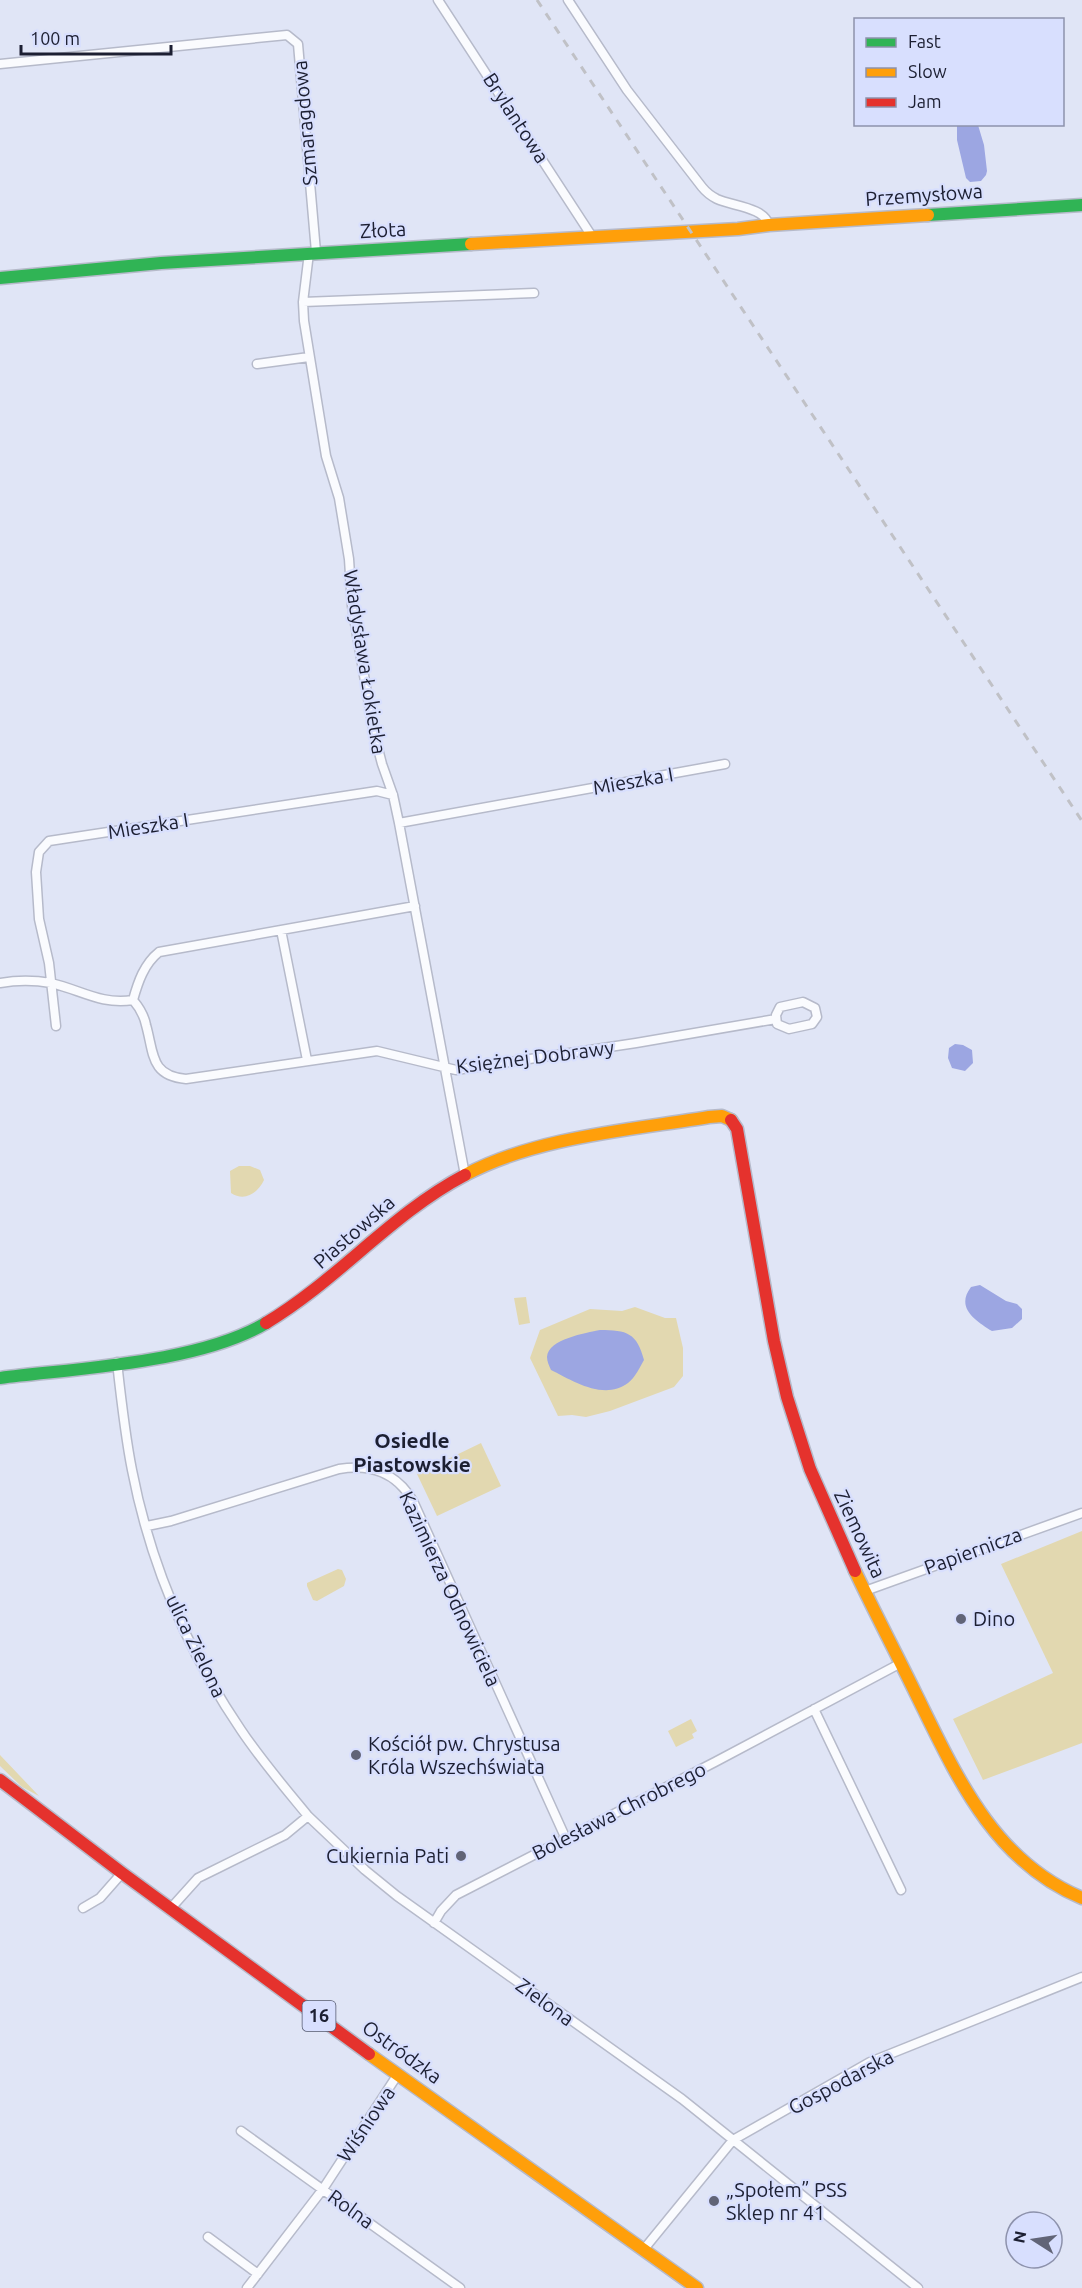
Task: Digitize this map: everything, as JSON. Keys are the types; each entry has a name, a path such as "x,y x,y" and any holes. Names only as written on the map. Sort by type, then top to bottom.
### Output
{"street":[{"name":"Brylantowa","path":"438,0 593,237"},
{"path":"568,0 627,90 702,187 716,199 743,207 765,217 769,225"},
{"name":"Szmaragdowa","path":"0,64 287,35 298,44 313,252"},
{"name":"Przemysłowa","path":"769,225 1082,205"},
{"name":"Złota","path":"0,278 313,252 749,228 769,225"},
{"name":"Władysława Łokietka","path":"313,252 303,302 309,357 326,456 339,498 349,560 352,606 374,732 399,823 465,1175"},
{"path":"303,302 534,293"},
{"path":"257,364 309,357"},
{"name":"Mieszka I","path":"399,823 725,764"},
{"name":"Mieszka I","path":"52,983 39,919 36,872 39,852 49,841 377,791 393,795"},
{"path":"0,983 28,980 52,983 109,1001 133,1000 141,976 151,958 159,952 415,906"},
{"path":"281,930 307,1060"},
{"path":"52,983 56,1026"},
{"name":"Księżnej Dobrawy","path":"133,1000 146,1023 157,1065 165,1074 186,1080 377,1050 456,1070 776,1019"},
{"name":"Księżnej Dobrawy","path":"803,1002 812,1005 817,1012 812,1024 799,1028 785,1029 777,1024 776,1019 777,1010 780,1007 803,1002"},
{"name":"Piastowska","path":"0,1378 117,1362 181,1351 233,1338 288,1310 322,1285 412,1208 465,1175 493,1162 584,1139 717,1116 733,1120"},
{"name":"Ziemowita","path":"733,1120 737,1129 778,1359 787,1398 813,1478 865,1591 963,1785 996,1834 1013,1853 1041,1876 1082,1898"},
{"name":"ulica Zielona","path":"117,1362 132,1471 152,1550 171,1600 197,1657 232,1717 261,1758 308,1816"},
{"name":"Kazimierza Odnowiciela","path":"147,1526 171,1521 339,1469 351,1467 374,1469 383,1471 397,1481 407,1490 418,1512 566,1839"},
{"name":"Papiernicza","path":"865,1591 1082,1513"},
{"name":"Bolesława Chrobrego","path":"434,1923 451,1898 901,1663"},
{"path":"813,1709 901,1890"},
{"name":"Ostródzka","path":"0,1780 122,1874 697,2288"},
{"path":"171,1908 198,1878 285,1835 308,1816"},
{"name":"Zielona","path":"308,1816 365,1870 434,1923 682,2099 918,2288"},
{"path":"83,1908 100,1898 122,1874"},
{"name":"Gospodarska","path":"644,2249 733,2140 870,2062 1082,1977"},
{"name":"Wiśniowa","path":"247,2288 323,2189 398,2074"},
{"name":"Rolna","path":"241,2131 460,2288"},
{"path":"208,2237 258,2274"}],"shaded area":[{"path":"239,1166 250,1166 260,1170 264,1180 255,1192 241,1197 231,1193 230,1171"},
{"path":"526,1297 530,1323 519,1325 514,1298"},
{"path":"635,1307 665,1318 676,1318 683,1348 683,1376 674,1387 610,1411 586,1417 558,1416 530,1358 540,1330 590,1309 622,1311"},
{"path":"481,1443 501,1486 437,1516 417,1474"},
{"path":"1082,1531 1082,1743 983,1780 953,1719 1053,1673 1001,1564"},
{"path":"338,1569 342,1570 346,1579 344,1586 317,1601 313,1600 307,1583"},
{"path":"691,1719 697,1731 692,1734 694,1738 676,1747 668,1731"},
{"path":"0,1755 39,1796 22,1787 0,1766"}],"water":[{"path":"957,126 978,126 984,145 987,171 981,181 970,182 966,178 957,140"},
{"path":"955,1044 972,1050 973,1063 965,1071 952,1068 948,1058 949,1048"},
{"path":"980,1285 1006,1301 1017,1304 1022,1309 1022,1319 1012,1328 992,1331 980,1323 966,1308 965,1301 971,1287"},
{"path":"600,1330 624,1332 638,1344 644,1360 628,1383 619,1388 599,1390 579,1384 551,1370 547,1357 554,1346 569,1338"}],"railway":[{"path":"537,0 1082,821"}],"traffic: fast":[{"path":"928,215 1082,205"},
{"path":"0,278 161,263 471,244"},
{"path":"0,1378 101,1367 173,1355 239,1336 266,1323"}],"traffic: slow":[{"path":"471,244 738,229 928,215"},
{"path":"465,1175 493,1162 553,1143 709,1117 722,1116 731,1120"},
{"path":"855,1571 946,1755 981,1812 1001,1839 1024,1862 1051,1882 1082,1898"},
{"path":"369,2054 697,2288"}],"traffic: jam":[{"path":"731,1120 737,1129 774,1341 787,1397 810,1469 855,1571"},
{"path":"266,1323 317,1287 413,1209 465,1175"},
{"path":"0,1780 122,1873 369,2054"}],"place":[{"name":"Dino","path":"961,1619"},
{"name":"Kościół pw. Chrystusa Króla Wszechświata","path":"356,1755"},
{"name":"Cukiernia Pati","path":"461,1856"},
{"name":"„Społem” PSS Sklep nr 41","path":"714,2201"}],"district":[{"name":"Osiedle Piastowskie","path":"412,1453"}]}
